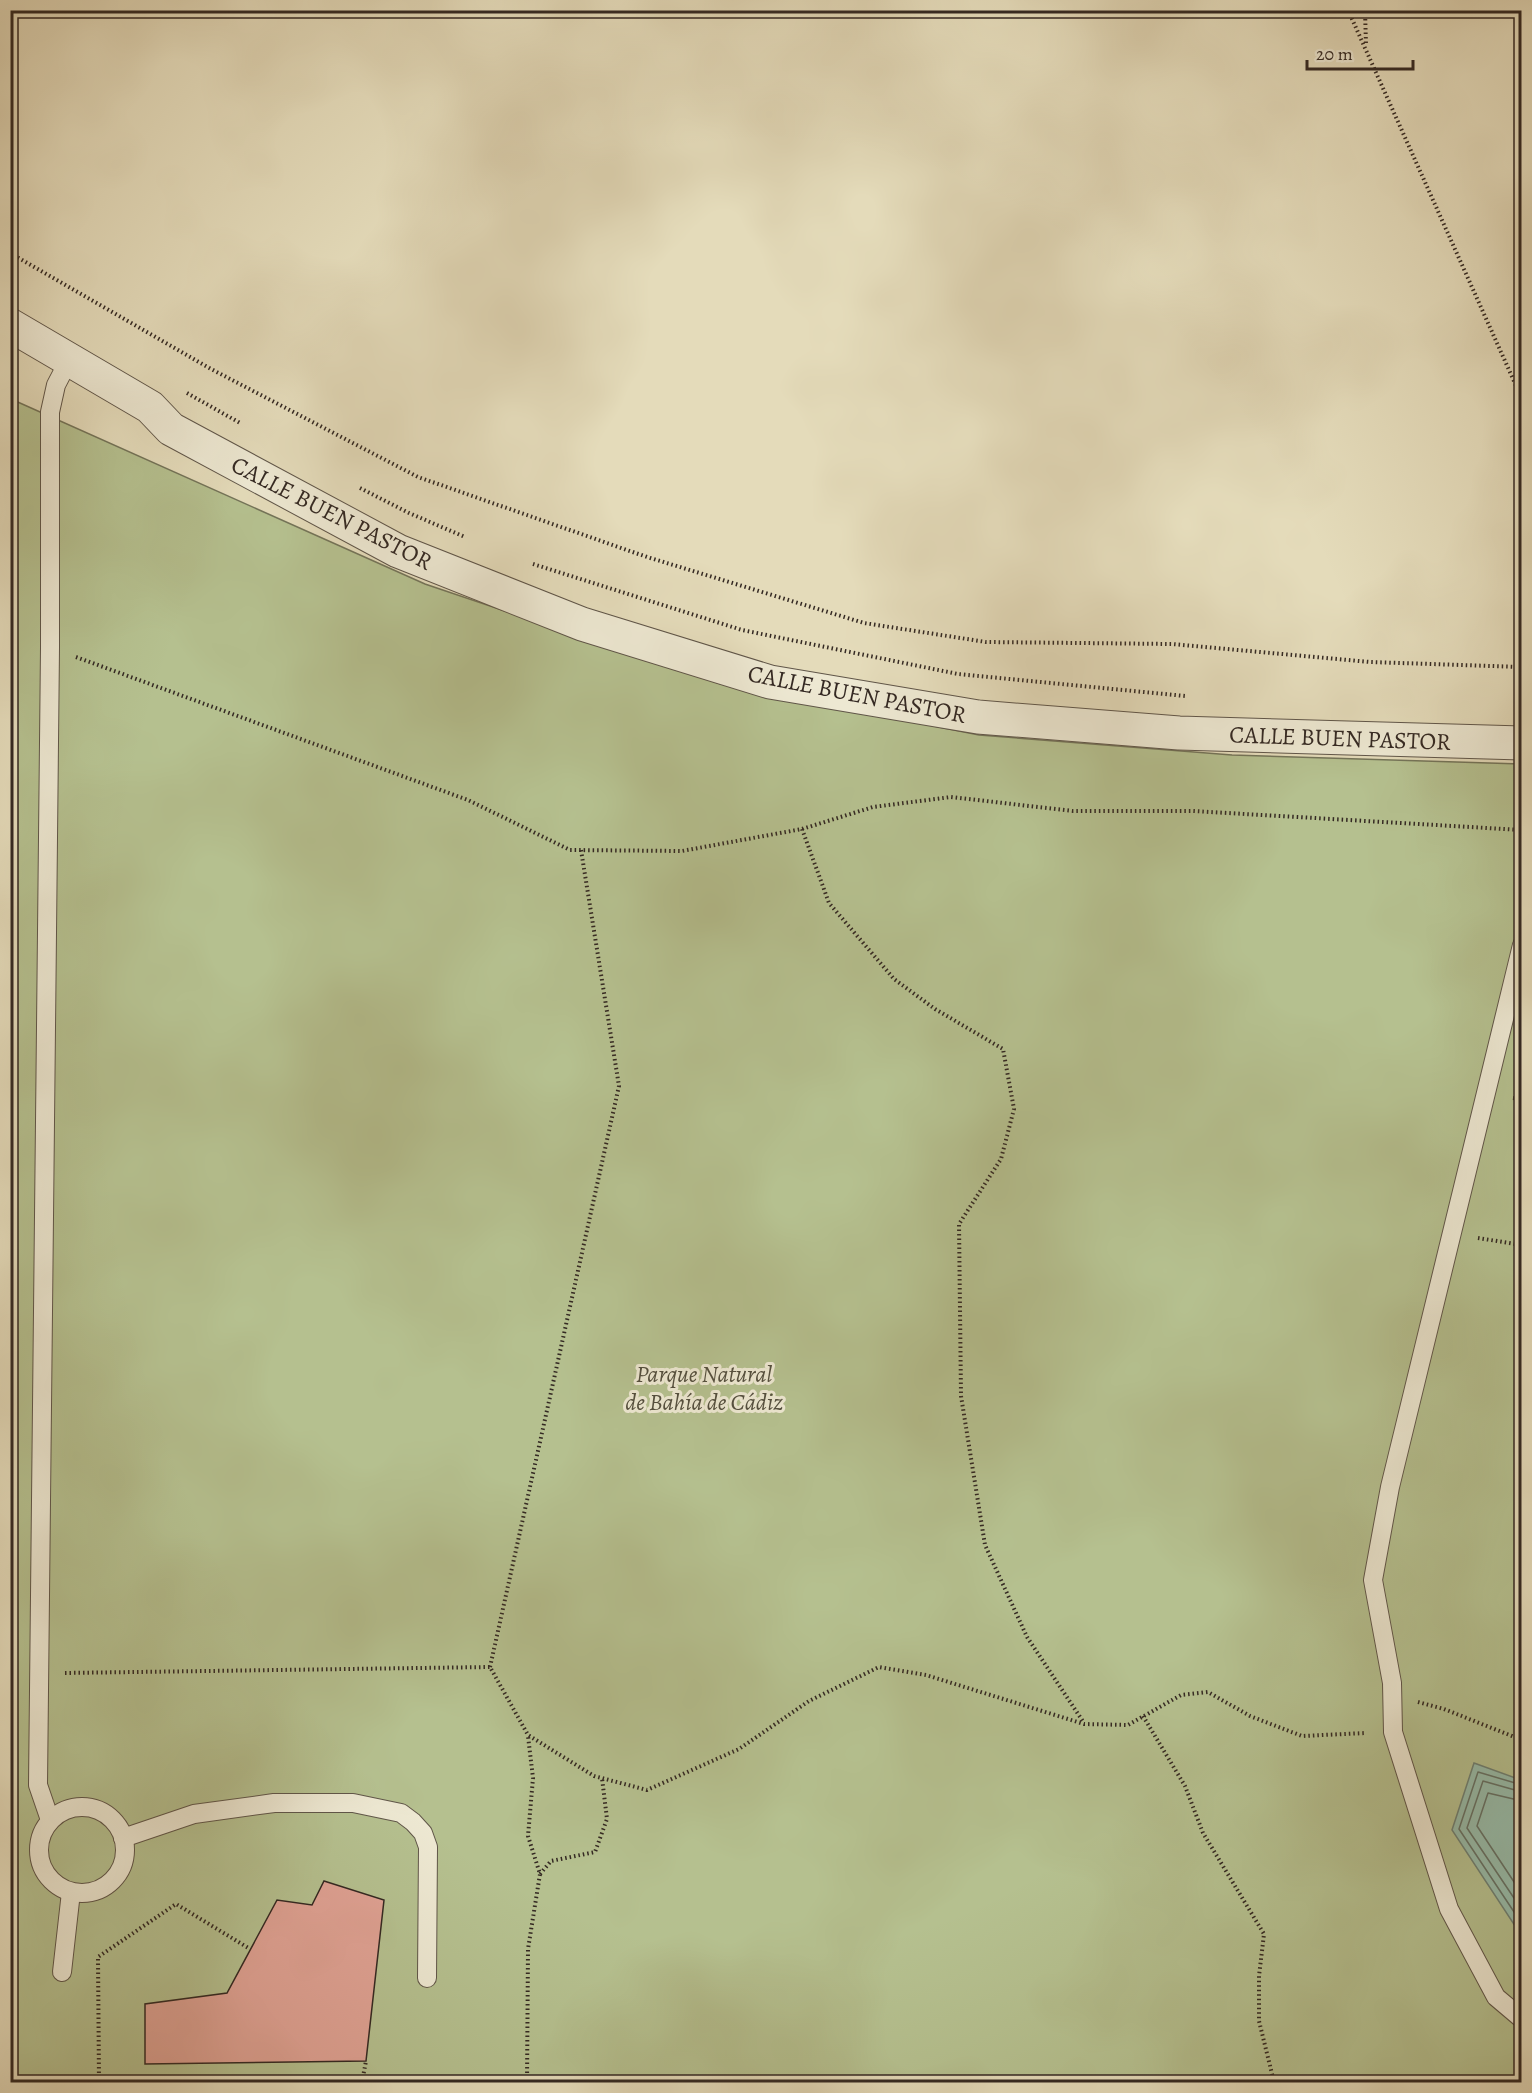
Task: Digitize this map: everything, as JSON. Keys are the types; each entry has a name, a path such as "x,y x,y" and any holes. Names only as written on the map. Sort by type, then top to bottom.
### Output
{"street":[{"path":"10,325 65,368"},
{"path":"10,349 65,368"},
{"name":"CALLE BUEN PASTOR","path":"65,368 142,424 171,429 398,551 582,624 770,682 978,717 1179,733 1521,743"}],"lane":[{"path":"50,1820 38,1785 50,648 50,412 56,385 65,368"},
{"path":"1521,945 1390,1487 1373,1580 1392,1683 1393,1732 1449,1909 1496,1997 1521,2019"},
{"path":"123,1838 194,1814 274,1803 353,1803 401,1813 423,1833 428,1847 427,1978"},
{"path":"77,1807 92,1808 106,1814 117,1824 123,1838 125,1853 121,1868 113,1880 100,1889 86,1893 71,1892 57,1886 46,1876 40,1862 38,1847 42,1832 50,1820 63,1811 77,1807"},
{"path":"62,1972 71,1892"}],"path":[{"path":"1348,10 1521,399"},
{"path":"1365,10 1366,49"},
{"path":"10,253 211,369 418,477 647,557 864,623 986,642 1172,644 1370,662 1521,667"},
{"path":"179,388 240,424"},
{"path":"351,483 410,513 469,539"},
{"path":"531,564 742,630 946,672 1191,696"},
{"path":"50,648 468,800 570,850 682,851 802,829 873,807 951,797 1073,811 1193,811 1521,830"},
{"path":"802,829 829,903 894,979 935,1009 1003,1048 1014,1109 1001,1159 959,1224 962,1396 985,1545 1027,1637 1084,1724"},
{"path":"527,2082 528,1949 540,1874 528,1836 533,1778 528,1735 490,1667 619,1086 581,850"},
{"path":"1451,1234 1521,1245"},
{"path":"40,1673 490,1667"},
{"path":"528,1735 594,1776 647,1790 739,1749 809,1701 879,1667 926,1675 1084,1724 1128,1725 1181,1695 1208,1692 1250,1716 1302,1736 1393,1732"},
{"path":"1392,1695 1444,1709 1521,1740"},
{"path":"1143,1716 1185,1786 1203,1833 1264,1934 1259,1976 1259,2021 1274,2082"},
{"path":"540,1874 551,1861 595,1851 607,1819 602,1778"},
{"path":"99,2082 98,1957 176,1904 250,1949"},
{"path":"362,2082 366,2061"}],"green space":[{"name":"Parque Natural de Bahía de Cádiz","path":"11,399 425,584 721,684 979,735 1232,755 1521,764 1521,2082 11,2082"}],"water":[{"path":"1474,1763 1521,1780 1521,1935 1452,1830"}],"building":[{"path":"324,1881 384,1900 366,2061 145,2064 145,2004 227,1993 277,1900 312,1905"}]}
